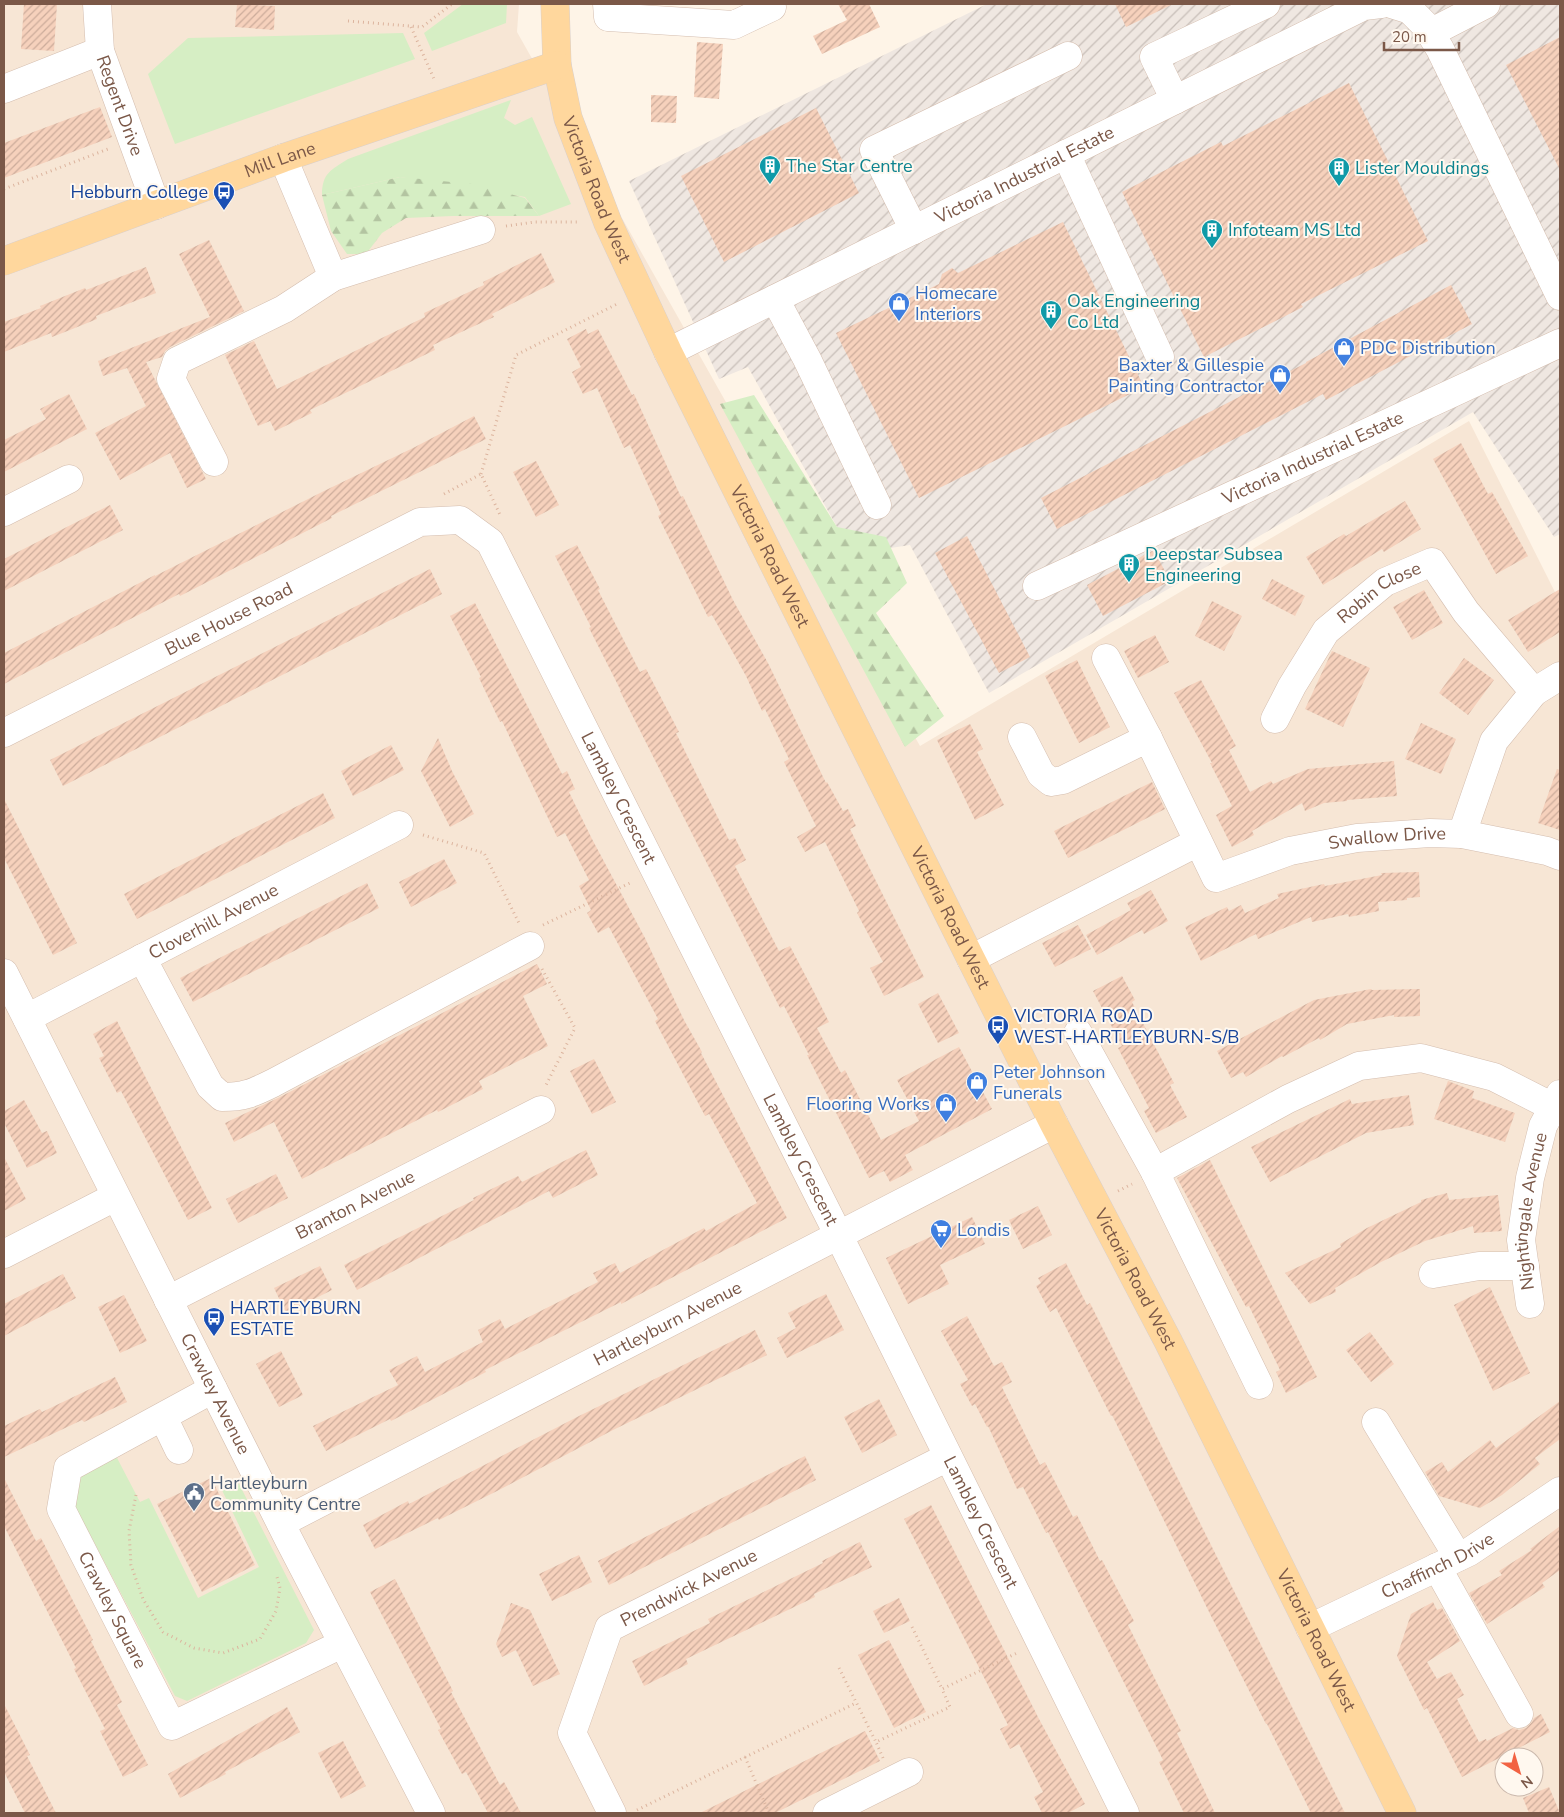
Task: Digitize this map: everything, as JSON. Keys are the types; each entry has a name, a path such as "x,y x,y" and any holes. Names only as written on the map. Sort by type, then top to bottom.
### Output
{"main road":[{"name":"Victoria Road West","path":"555,4 557,65 572,132 608,223 668,352 1054,1124 1172,1350 1402,1813"},
{"name":"Mill Lane","path":"4,261 283,158 557,65"}],"street":[{"name":"Regent Drive","path":"97,4 100,52 156,205"},
{"path":"607,4 608,18 734,25 772,7"},
{"path":"1175,100 1154,57 1266,4"},
{"name":"Victoria Industrial Estate","path":"668,352 1364,6 1381,4"},
{"path":"1391,4 1410,10 1426,26 1440,49 1560,296"},
{"path":"1430,33 1486,4"},
{"path":"4,89 100,52"},
{"path":"914,230 874,150 1068,56"},
{"path":"1066,154 1160,357"},
{"path":"283,158 333,277"},
{"path":"214,462 171,379 177,361 284,309 333,277 481,230"},
{"path":"775,299 807,359 877,505"},
{"name":"Victoria Industrial Estate","path":"1037,586 1560,343"},
{"path":"4,512 70,479"},
{"name":"Blue House Road","path":"4,733 420,522 460,520"},
{"name":"Lambley Crescent","path":"460,520 490,542 839,1236 1125,1813"},
{"name":"Robin Close","path":"1275,719 1292,686 1326,631 1385,582 1432,562 1466,612 1534,692"},
{"path":"971,959 1198,842 1148,738 1106,658"},
{"path":"1462,834 1494,741 1534,692 1560,676"},
{"path":"1022,737 1041,774 1051,782 1063,780 1148,738"},
{"name":"Cloverhill Avenue","path":"27,1018 400,825"},
{"name":"Swallow Drive","path":"1198,842 1216,878 1290,851 1356,838 1430,833 1462,834 1547,851 1560,856"},
{"path":"142,958 210,1086 222,1097 236,1097 249,1095 257,1091 530,932"},
{"name":"Crawley Avenue","path":"4,974 342,1644 431,1813"},
{"path":"1078,1032 1176,1212 1259,1385"},
{"path":"1155,1172 1288,1099 1359,1066 1421,1058 1494,1077 1557,1100"},
{"name":"Nightingale Avenue","path":"1530,1304 1521,1240 1530,1178 1543,1126 1557,1100"},
{"name":"Branton Avenue","path":"168,1300 541,1110"},
{"name":"Hartleyburn Avenue","path":"281,1523 1054,1124"},
{"path":"4,1254 115,1197"},
{"path":"1433,1274 1479,1266 1525,1266"},
{"name":"Crawley Square","path":"213,1389 68,1468 61,1509 172,1726 342,1644"},
{"path":"163,1417 179,1450"},
{"path":"1376,1422 1447,1562 1520,1714"},
{"name":"Prendwick Avenue","path":"612,1813 572,1733 609,1628 948,1457"},
{"name":"Chaffinch Drive","path":"1310,1628 1447,1562 1509,1527 1560,1491"},
{"path":"827,1813 901,1776"}],"path":[{"path":"348,21 422,27 452,4"},
{"path":"411,26 444,103"},
{"path":"4,190 132,140"},
{"path":"481,230 535,222 608,223"},
{"path":"481,474 516,355 640,292"},
{"path":"400,825 426,836 484,853 530,932 575,1028 546,1086 541,1110"},
{"path":"530,932 655,870"},
{"path":"1095,1203 1155,1172"},
{"path":"136,1495 128,1531 132,1565 143,1599 163,1632 194,1648 224,1653 260,1639 276,1611 280,1588 276,1575"},
{"path":"876,1742 950,1708 912,1627"},
{"path":"942,1689 1040,1642"},
{"path":"839,1668 876,1742 901,1776"},
{"path":"630,1813 856,1703"},
{"path":"745,1758 770,1813"}],"shaded area":[{"path":"4,4 519,4 517,32 920,746 1469,421 1560,602 1560,1813 4,1813"},
{"path":"987,4 1560,4 1560,534 1554,537 1473,412 989,693 910,545 852,554 748,367 719,379 629,181"}],"green space":[{"path":"463,4 507,4 506,23 432,51 424,33"},
{"path":"403,33 415,59 175,144 148,74 188,38"},
{"path":"511,100 504,118 515,125 532,117 571,204 539,216 525,197 400,177 322,195 322,188 326,177 332,169 348,159"},
{"path":"400,177 472,184 525,198 539,216 406,218 382,233 366,254 347,254 331,231 322,195"},
{"path":"754,395 837,527 886,537 907,583 876,613 944,716 905,747 720,404"},
{"path":"116,1456 140,1502 149,1498 198,1598 259,1567 220,1486 236,1478 314,1630 306,1643 187,1701 175,1696 75,1506 77,1477"}],"building":[{"path":"24,4 57,4 54,51 21,49"},
{"path":"237,4 275,6 274,30 235,27"},
{"path":"838,4 869,4 880,27 822,54 813,36 847,20"},
{"path":"1115,4 1173,4 1126,27"},
{"path":"1560,37 1560,170 1506,65"},
{"path":"697,42 723,44 719,99 694,97"},
{"path":"1349,83 1428,241 1301,304 1303,307 1204,357 1122,192 1221,142 1223,146"},
{"path":"651,95 677,96 676,123 651,122"},
{"path":"100,107 112,137 4,178 4,143"},
{"name":"The Star Centre","path":"816,108 859,193 724,262 681,176"},
{"path":"1063,222 1144,387 919,498 836,333 939,284 942,274 952,268 958,273"},
{"path":"209,240 244,311 170,347 162,357 146,362 206,479 187,488 170,453 120,480 95,433 146,406 127,368 103,376 98,361 210,317 179,254"},
{"path":"541,253 555,282 492,314 494,317 433,345 435,350 310,410 312,413 275,431 270,421 258,426 225,355 254,341 277,389 425,317 424,313 484,285 483,282"},
{"path":"146,267 156,293 96,316 97,319 52,337 51,333 4,352 4,322 85,288 86,290"},
{"path":"1451,285 1472,324 1326,400 1323,394 1057,529 1041,498 1306,363"},
{"path":"586,329 588,334 598,329 632,395 634,394 681,497 683,496 733,600 769,665 826,783 843,811 848,809 856,826 850,829 924,977 884,996 870,968 883,962 857,913 859,911 825,842 805,852 797,837 816,826 784,762 789,759 765,709 762,711 746,676 712,615 708,617 658,516 661,514 630,445 624,448 597,388 583,394 572,372 581,367 567,339"},
{"path":"69,394 87,429 4,472 4,440 46,419 40,409"},
{"path":"474,416 486,439 331,516 332,518 4,684 4,653 155,575"},
{"path":"1461,443 1488,494 1492,492 1528,556 1496,574 1433,459"},
{"path":"536,461 559,505 536,517 513,472"},
{"path":"1405,501 1421,529 1384,552 1382,549 1323,585 1306,557"},
{"path":"110,505 123,530 4,591 4,559"},
{"path":"967,536 1030,657 999,673 935,553"},
{"path":"577,545 640,672 646,669 679,732 676,733 729,840 735,838 746,860 735,866 779,951 790,946 813,990 829,1022 817,1028 841,1073 845,1070 881,1140 919,1121 897,1080 959,1047 992,1109 905,1155 913,1170 890,1182 884,1171 869,1178 807,1055 809,1055 784,1006 780,1008 589,628 591,627 555,556"},
{"name":"Deepstar Subsea Engineering","path":"1154,550 1170,581 1103,616 1087,585"},
{"path":"430,569 442,594 63,786 50,760"},
{"path":"1272,579 1305,596 1295,616 1262,599"},
{"path":"1560,589 1560,632 1528,652 1508,620"},
{"path":"1424,590 1443,623 1412,640 1393,607"},
{"path":"1212,601 1242,616 1224,651 1195,636"},
{"path":"475,603 562,774 567,771 575,789 569,792 592,839 645,938 684,1020 787,1218 621,1304 621,1302 485,1370 486,1372 391,1421 390,1419 326,1451 313,1426 398,1385 389,1370 417,1356 425,1372 483,1342 478,1330 500,1319 505,1329 598,1282 593,1273 615,1263 620,1273 704,1228 706,1231 757,1203 709,1114 705,1116 655,1021 658,1019 609,927 598,933 587,913 591,910 579,886 589,880 565,833 557,837 450,616"},
{"path":"1155,635 1169,662 1138,678 1124,651"},
{"path":"1332,651 1370,668 1343,727 1305,709"},
{"path":"1464,658 1494,680 1468,715 1439,693"},
{"path":"1077,660 1110,727 1079,743 1045,676"},
{"path":"1201,680 1236,746 1229,750 1250,792 1271,781 1273,784 1308,769 1394,761 1397,796 1324,803 1305,811 1302,803 1252,831 1254,835 1232,847 1216,815 1232,806 1210,763 1212,763 1174,693"},
{"path":"1421,723 1456,739 1441,774 1405,759"},
{"path":"970,724 983,749 977,752 1004,805 975,820 937,740"},
{"path":"438,738 474,814 450,827 421,771"},
{"path":"391,745 404,770 353,796 341,771"},
{"path":"1557,769 1560,770 1560,830 1538,823"},
{"path":"1152,782 1165,809 1068,858 1054,831"},
{"path":"323,793 335,818 137,919 124,894"},
{"path":"4,799 77,943 53,955 4,858"},
{"path":"444,859 457,883 411,907 399,882"},
{"path":"1419,872 1420,897 1378,902 1379,911 1349,917 1348,914 1312,922 1311,917 1258,939 1256,934 1201,961 1185,927 1227,907 1229,911 1241,905 1245,913 1279,898 1277,894 1382,875 1381,873"},
{"path":"367,883 379,908 193,1002 180,978"},
{"path":"1151,890 1168,921 1144,934 1142,930 1097,955 1086,935 1131,910 1127,903"},
{"path":"1078,925 1091,949 1055,967 1042,943"},
{"path":"537,964 547,984 523,996 548,1046 479,1081 483,1089 438,1112 437,1110 302,1179 274,1122 234,1142 225,1123 280,1097"},
{"path":"1122,976 1135,1000 1132,1002 1174,1083 1170,1085 1187,1117 1156,1133 1144,1111 1149,1108 1118,1048 1122,1046 1093,991"},
{"path":"1371,989 1420,989 1420,1016 1394,1017 1394,1015 1347,1024 1320,1040 1319,1038 1282,1056 1246,1077 1243,1072 1231,1078 1217,1051 1314,1000"},
{"path":"938,993 959,1033 938,1043 918,1004"},
{"path":"117,1021 212,1208 188,1220 121,1091 117,1093 99,1058 104,1056 93,1034"},
{"path":"594,1059 616,1102 592,1114 570,1071"},
{"path":"1448,1081 1474,1091 1472,1098 1515,1113 1505,1142 1434,1119"},
{"path":"1409,1095 1414,1125 1366,1133 1270,1182 1251,1147 1350,1099 1352,1104"},
{"path":"24,1100 42,1133 47,1131 57,1153 27,1168 4,1123 4,1111"},
{"path":"586,1150 598,1175 553,1198 549,1191 357,1290 344,1265 518,1176 522,1182"},
{"path":"4,1157 26,1199 4,1211"},
{"path":"1210,1160 1317,1377 1286,1393 1276,1372 1280,1370 1249,1306 1246,1307 1177,1178"},
{"path":"276,1174 288,1198 238,1223 226,1199"},
{"path":"1447,1193 1449,1200 1498,1195 1502,1231 1474,1233 1473,1226 1425,1241 1381,1262 1335,1288 1336,1292 1310,1304 1285,1273 1341,1247 1340,1244 1367,1228 1421,1202 1421,1200"},
{"path":"1038,1206 1052,1235 1023,1249 1009,1220"},
{"path":"972,1217 985,1244 940,1265 949,1284 908,1304 886,1258"},
{"path":"1066,1263 1087,1305 1090,1303 1345,1813 1311,1813 1112,1415 1056,1308 1050,1312 1036,1286 1041,1283 1038,1278"},
{"path":"320,1266 332,1290 286,1313 274,1288"},
{"path":"63,1274 76,1298 4,1336 4,1304"},
{"path":"1490,1287 1530,1373 1493,1391 1454,1305"},
{"path":"826,1294 844,1330 787,1358 777,1338 796,1328 788,1313"},
{"path":"124,1295 147,1341 120,1353 98,1307"},
{"path":"967,1316 994,1366 1002,1362 1012,1382 1002,1387 1040,1465 1045,1462 1073,1517 1077,1515 1100,1561 1102,1560 1134,1621 1128,1625 1181,1731 1177,1733 1215,1813 1184,1813 1159,1762 1163,1760 1048,1532 1046,1533 1023,1487 1017,1489 988,1426 975,1404 972,1406 960,1384 968,1380 941,1331"},
{"path":"755,1330 767,1355 613,1430 439,1520 438,1518 375,1549 363,1525 408,1501 409,1504 579,1416"},
{"path":"1370,1332 1394,1364 1371,1382 1346,1350"},
{"path":"281,1351 303,1395 279,1407 256,1364"},
{"path":"115,1377 127,1402 84,1422 82,1420 4,1457 4,1426 40,1409 42,1412"},
{"path":"879,1399 897,1435 862,1453 844,1417"},
{"path":"1560,1401 1560,1439 1535,1458 1540,1464 1502,1495 1480,1508 1439,1496 1425,1472 1442,1462 1448,1472 1490,1440 1496,1448"},
{"path":"805,1456 816,1480 609,1585 598,1561"},
{"path":"4,1478 36,1541 41,1538 93,1640 91,1641 122,1702 117,1705 148,1765 123,1777 100,1731 105,1729 4,1526"},
{"path":"211,1478 255,1565 202,1592 157,1504"},
{"path":"931,1505 1039,1719 1085,1804 1068,1813 1042,1813 1034,1797 1043,1792 1019,1744 1010,1749 1000,1729 1008,1725 904,1519"},
{"path":"1560,1526 1560,1570 1542,1583 1545,1587 1487,1624 1469,1593 1502,1575 1499,1571 1532,1550 1530,1549"},
{"path":"860,1542 872,1567 814,1594 815,1597 686,1659 688,1664 644,1686 632,1661 710,1623 708,1619 823,1563 822,1561"},
{"path":"579,1555 592,1582 552,1601 539,1574"},
{"path":"395,1579 500,1785 504,1782 521,1813 488,1813 466,1772 462,1774 438,1730 441,1729 370,1592"},
{"path":"899,1598 910,1621 884,1633 873,1611"},
{"path":"1433,1602 1437,1610 1442,1608 1460,1641 1427,1662 1437,1679 1451,1672 1464,1695 1457,1699 1479,1742 1486,1739 1487,1741 1513,1728 1519,1730 1526,1728 1534,1718 1541,1714 1550,1732 1521,1747 1494,1747 1494,1761 1462,1777 1427,1708 1424,1710 1397,1656 1411,1614"},
{"path":"511,1603 530,1610 560,1674 533,1686 516,1650 502,1657 496,1644"},
{"path":"889,1640 926,1712 894,1728 858,1655"},
{"path":"4,1704 30,1755 27,1756 56,1813 25,1813 4,1772"},
{"path":"287,1707 300,1732 180,1798 168,1774"},
{"path":"865,1731 880,1761 775,1813 700,1813"},
{"path":"343,1741 366,1786 341,1799 318,1753"},
{"path":"1549,1787 1560,1813 1529,1813 1523,1798 1544,1797 1544,1789"}],"place":[{"name":"The Star Centre","path":"770,185"},
{"name":"Lister Mouldings","path":"1339,187"},
{"name":"Hebburn College","path":"224,211"},
{"name":"Infoteam MS Ltd","path":"1212,249"},
{"name":"Homecare Interiors","path":"899,322"},
{"name":"Oak Engineering Co Ltd","path":"1051,330"},
{"name":"PDC Distribution","path":"1344,367"},
{"name":"Baxter & Gillespie Painting Contractor","path":"1280,394"},
{"name":"Deepstar Subsea Engineering","path":"1129,583"},
{"name":"VICTORIA ROAD WEST-HARTLEYBURN-S/B","path":"998,1045"},
{"name":"Peter Johnson Funerals","path":"977,1101"},
{"name":"Flooring Works","path":"946,1123"},
{"name":"Londis","path":"941,1249"},
{"name":"HARTLEYBURN ESTATE","path":"214,1337"},
{"name":"Hartleyburn Community Centre","path":"194,1512"}]}
